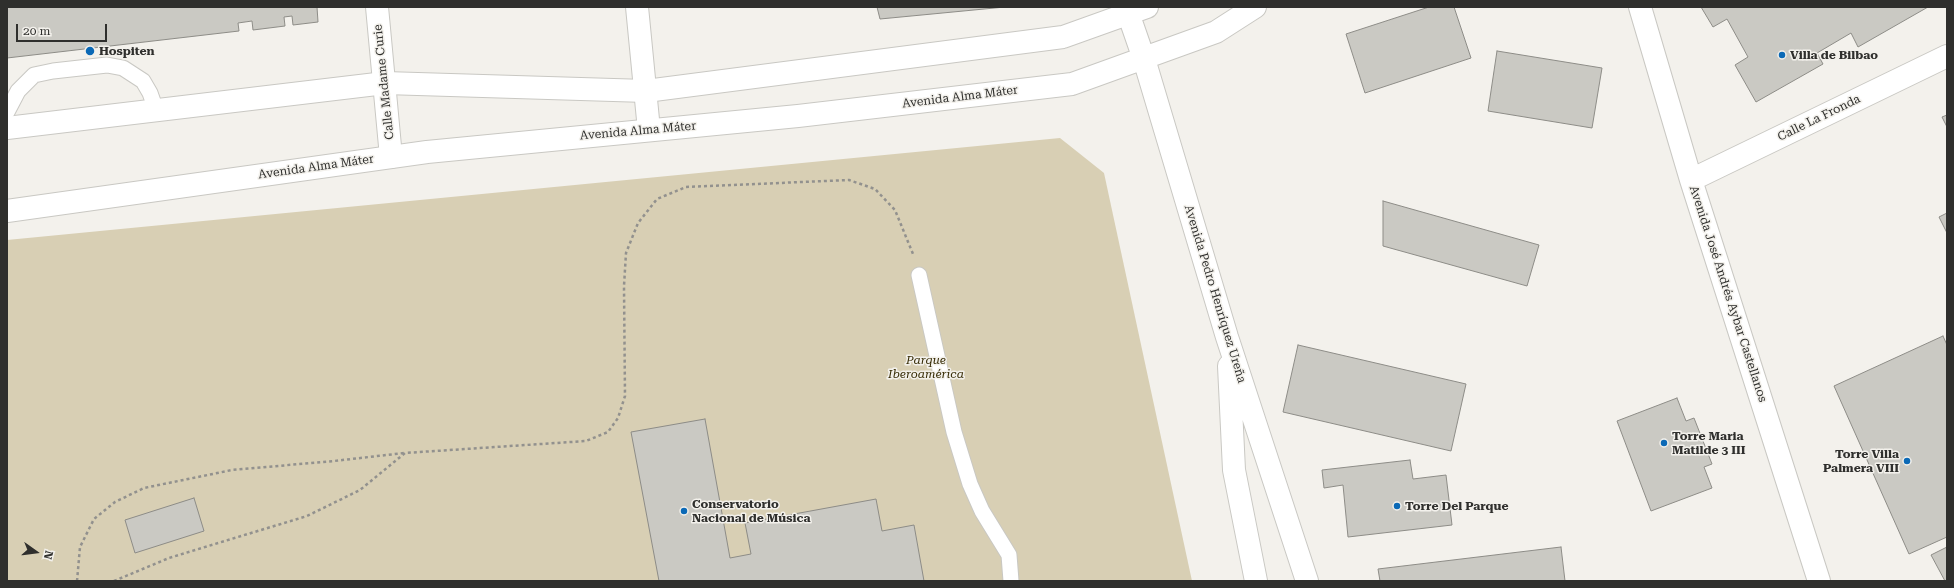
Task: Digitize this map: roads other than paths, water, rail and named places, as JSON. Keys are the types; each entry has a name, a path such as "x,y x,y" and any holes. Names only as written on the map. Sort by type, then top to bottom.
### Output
{"main road":[{"name":"Calle Madame Curie","path":"377,7 391,157"},
{"path":"637,7 646,91 648,130"},
{"name":"Avenida Alma Máter","path":"7,211 391,157 798,116 1072,84 1216,32 1255,7"},
{"name":"Avenida José Andrés Aybar Castellanos","path":"1640,7 1691,180 1819,581"},
{"path":"7,128 385,83 646,91 1063,37 1134,10"},
{"name":"Avenida Pedro Henríquez Ureña","path":"1134,10 1144,59 1227,337 1307,581"},
{"name":"Calle La Fronda","path":"1691,180 1947,56"},
{"path":"1227,337 1234,470 1256,581"}],"lane":[{"path":"7,112 18,91 34,75 53,71 108,65 123,68 143,81 156,110"},
{"path":"918,275 954,432 967,476 982,511 1009,554 1012,581"}],"place":[{"name":"Hospiten","path":"90,51"},
{"name":"Villa de Bilbao","path":"1782,55"},
{"name":"Torre Maria Matilde 3 III","path":"1664,443"},
{"name":"Torre Villa Palmera VIII","path":"1907,461"},
{"name":"Torre Del Parque","path":"1397,506"},
{"name":"Conservatorio Nacional de Música","path":"684,511"}],"park label":[{"name":"Parque Iberoamérica","path":"926,367"}]}
